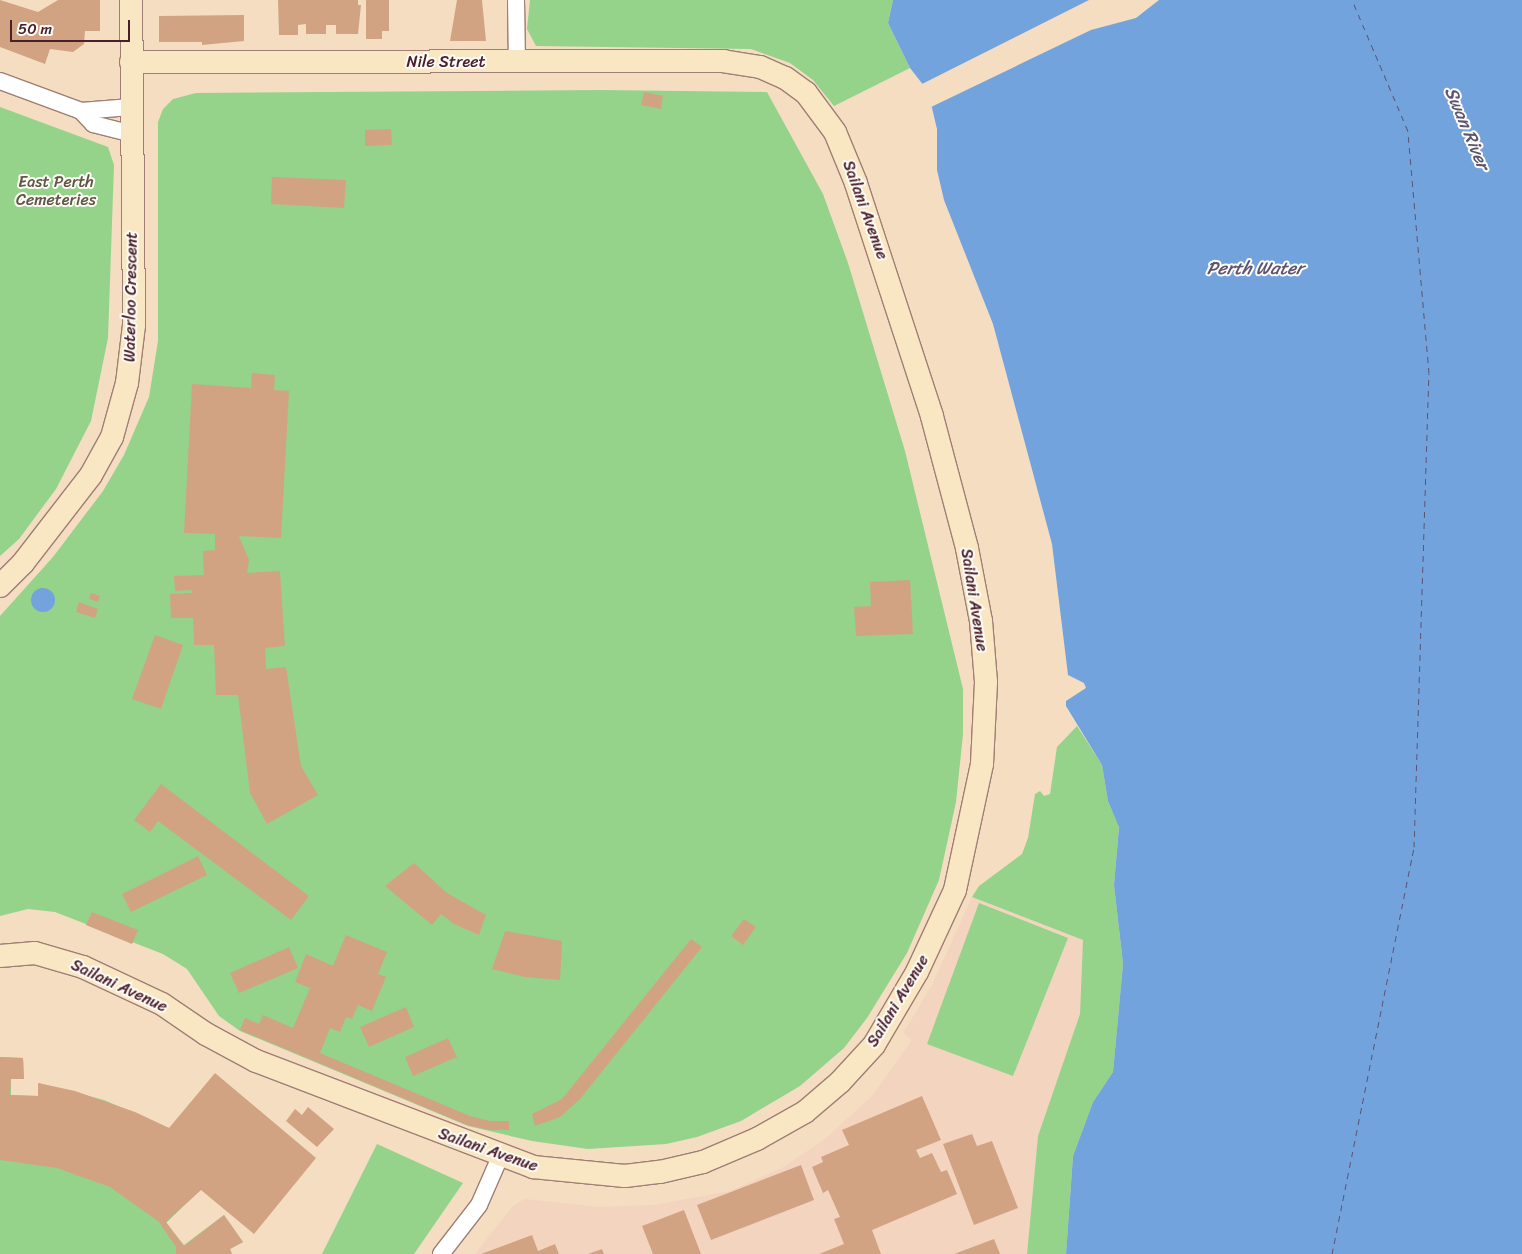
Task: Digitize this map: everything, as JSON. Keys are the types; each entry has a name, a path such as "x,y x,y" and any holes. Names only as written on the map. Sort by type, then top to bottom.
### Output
{"street":[{"name":"Waterloo Crescent","path":"0,586 29,556 91,475 112,437 130,370 134,325 131,0"},
{"path":"516,0 517,62"},
{"name":"Nile Street","path":"131,62 724,61 760,67"},
{"name":"Sailani Avenue","path":"0,956 35,953 83,967 162,1004 212,1037 256,1061 500,1156 562,1172 625,1176 660,1172 703,1162 757,1140 804,1112 840,1082 874,1045 899,1005 955,890 982,764 986,711 984,654 974,582 932,416 874,235 835,132 806,93 784,78 760,67"},
{"path":"0,80 80,112 132,119"},
{"path":"80,112 94,124 132,119"},
{"path":"441,1254 479,1204 500,1156"}],"shaded area":[{"path":"972,897 1083,940 1080,1014 1038,1136 1027,1254 475,1254 513,1206 525,1199 598,1207 654,1205 730,1191 780,1169 824,1140 872,1096 912,1040 903,1033 932,985"}],"green space":[{"path":"530,0 893,0 888,23 910,68 834,106 813,80 790,63 751,49 536,46 527,29"},
{"path":"600,90 767,92 823,194 848,263 905,451 963,689 963,734 956,802 939,880 907,953 867,1018 844,1048 800,1086 741,1121 697,1137 666,1144 588,1149 532,1141 468,1126 240,1031 219,1016 187,969 163,954 55,912 28,909 0,916 0,616 53,557 103,491 124,455 149,397 158,341 158,122 163,109 173,99 196,93"},
{"name":"East Perth Cemeteries","path":"0,107 108,147 114,165 108,338 91,421 56,489 19,539 0,556"},
{"path":"1077,726 1102,765 1108,801 1119,826 1114,885 1123,964 1113,1072 1093,1102 1073,1156 1066,1254 1027,1254 1038,1136 1080,1014 1083,940 972,897 979,886 1022,854 1028,838 1035,794 1040,791 1044,796 1050,794 1057,747"},
{"path":"979,903 1068,938 1013,1076 927,1044"},
{"path":"0,1057 23,1058 24,1079 11,1079 11,1095 38,1096 38,1083 104,1100 169,1128 223,1168 166,1223 184,1245 224,1215 243,1242 230,1249 232,1254 0,1254"},
{"path":"377,1144 463,1183 414,1254 322,1254"}],"water":[{"name":"Perth Water","path":"893,0 1522,0 1522,1254 1066,1254 1073,1156 1093,1102 1113,1072 1123,964 1114,885 1119,827 1108,801 1102,765 1066,706 1066,701 1086,688 1084,683 1068,675 1052,544 993,324 944,200 937,170 937,129 928,91 910,68 888,23"},
{"path":"43,588 51,592 55,600 51,608 43,612 35,608 31,600 35,592"}],"pier":[{"path":"1089,0 1159,0 1136,18 1091,30 929,108 920,85"}],"building":[{"path":"0,0 38,12 58,0 100,0 100,31 85,31 84,44 73,52 50,49 45,64 0,47"},
{"path":"278,0 358,0 358,5 361,5 358,34 336,34 336,25 326,25 326,34 306,34 306,24 298,25 298,35 279,35"},
{"path":"366,0 389,0 389,31 382,31 382,39 366,39"},
{"path":"457,0 482,0 486,41 450,41"},
{"path":"244,15 244,41 202,45 202,42 159,42 159,16"},
{"path":"644,92 663,96 661,109 641,105"},
{"path":"391,129 392,145 365,146 365,130"},
{"path":"272,177 346,180 344,208 271,204"},
{"path":"252,373 275,375 274,390 289,391 281,538 239,536 249,560 247,573 280,571 285,646 265,648 266,669 286,667 301,766 318,795 267,824 250,793 238,695 216,695 214,645 194,645 193,618 171,618 170,594 192,593 192,590 175,591 174,576 204,575 203,551 215,550 215,534 184,533 192,384 251,388"},
{"path":"910,580 913,634 856,636 854,607 871,606 870,582"},
{"path":"91,593 100,596 98,602 89,599"},
{"path":"79,602 98,609 95,618 76,612"},
{"path":"155,635 183,645 161,709 132,699"},
{"path":"161,784 309,896 291,920 158,821 150,832 134,820"},
{"path":"198,856 207,875 131,912 122,894"},
{"path":"414,863 447,893 486,915 479,935 454,924 441,914 432,925 385,886"},
{"path":"92,912 138,930 132,944 86,925"},
{"path":"744,919 756,927 743,945 731,936"},
{"path":"505,931 562,941 560,980 525,977 492,969"},
{"path":"346,935 387,952 378,974 386,977 372,1011 358,1005 352,1019 346,1017 340,1032 330,1028 320,1053 470,1116 490,1121 509,1121 509,1130 489,1130 467,1125 240,1030 245,1018 259,1024 263,1015 293,1028 310,988 295,982 306,954 333,966"},
{"path":"691,939 702,947 580,1099 560,1117 535,1126 532,1114 562,1099"},
{"path":"289,947 298,968 239,993 230,973"},
{"path":"406,1007 414,1027 369,1047 360,1027"},
{"path":"448,1038 457,1057 413,1076 405,1057"},
{"path":"0,1057 23,1058 24,1079 11,1079 10,1095 38,1096 38,1083 75,1091 135,1112 169,1128 215,1073 316,1158 254,1234 201,1190 166,1222 184,1246 224,1215 243,1242 230,1249 232,1254 176,1254 176,1247 159,1222 110,1187 57,1168 0,1160"},
{"path":"922,1096 941,1140 916,1150 920,1158 932,1153 941,1172 947,1170 957,1194 872,1230 881,1254 819,1254 844,1244 834,1219 840,1217 828,1190 823,1193 812,1167 823,1162 821,1157 849,1145 842,1130"},
{"path":"308,1107 334,1129 317,1147 286,1121 295,1109 302,1115"},
{"path":"972,1134 977,1146 992,1141 1018,1208 974,1225 943,1144"},
{"path":"801,1165 814,1200 711,1240 697,1205"},
{"path":"684,1210 701,1254 653,1254 642,1226"},
{"path":"532,1235 538,1251 555,1244 559,1254 481,1254"},
{"path":"994,1239 1000,1254 954,1254"},
{"path":"602,1249 604,1254 588,1254"}],"ferry route":[{"path":"1332,1254 1414,847 1429,373 1408,131 1352,0"}],"water label":[{"name":"Swan River","path":"1467,128"}]}
